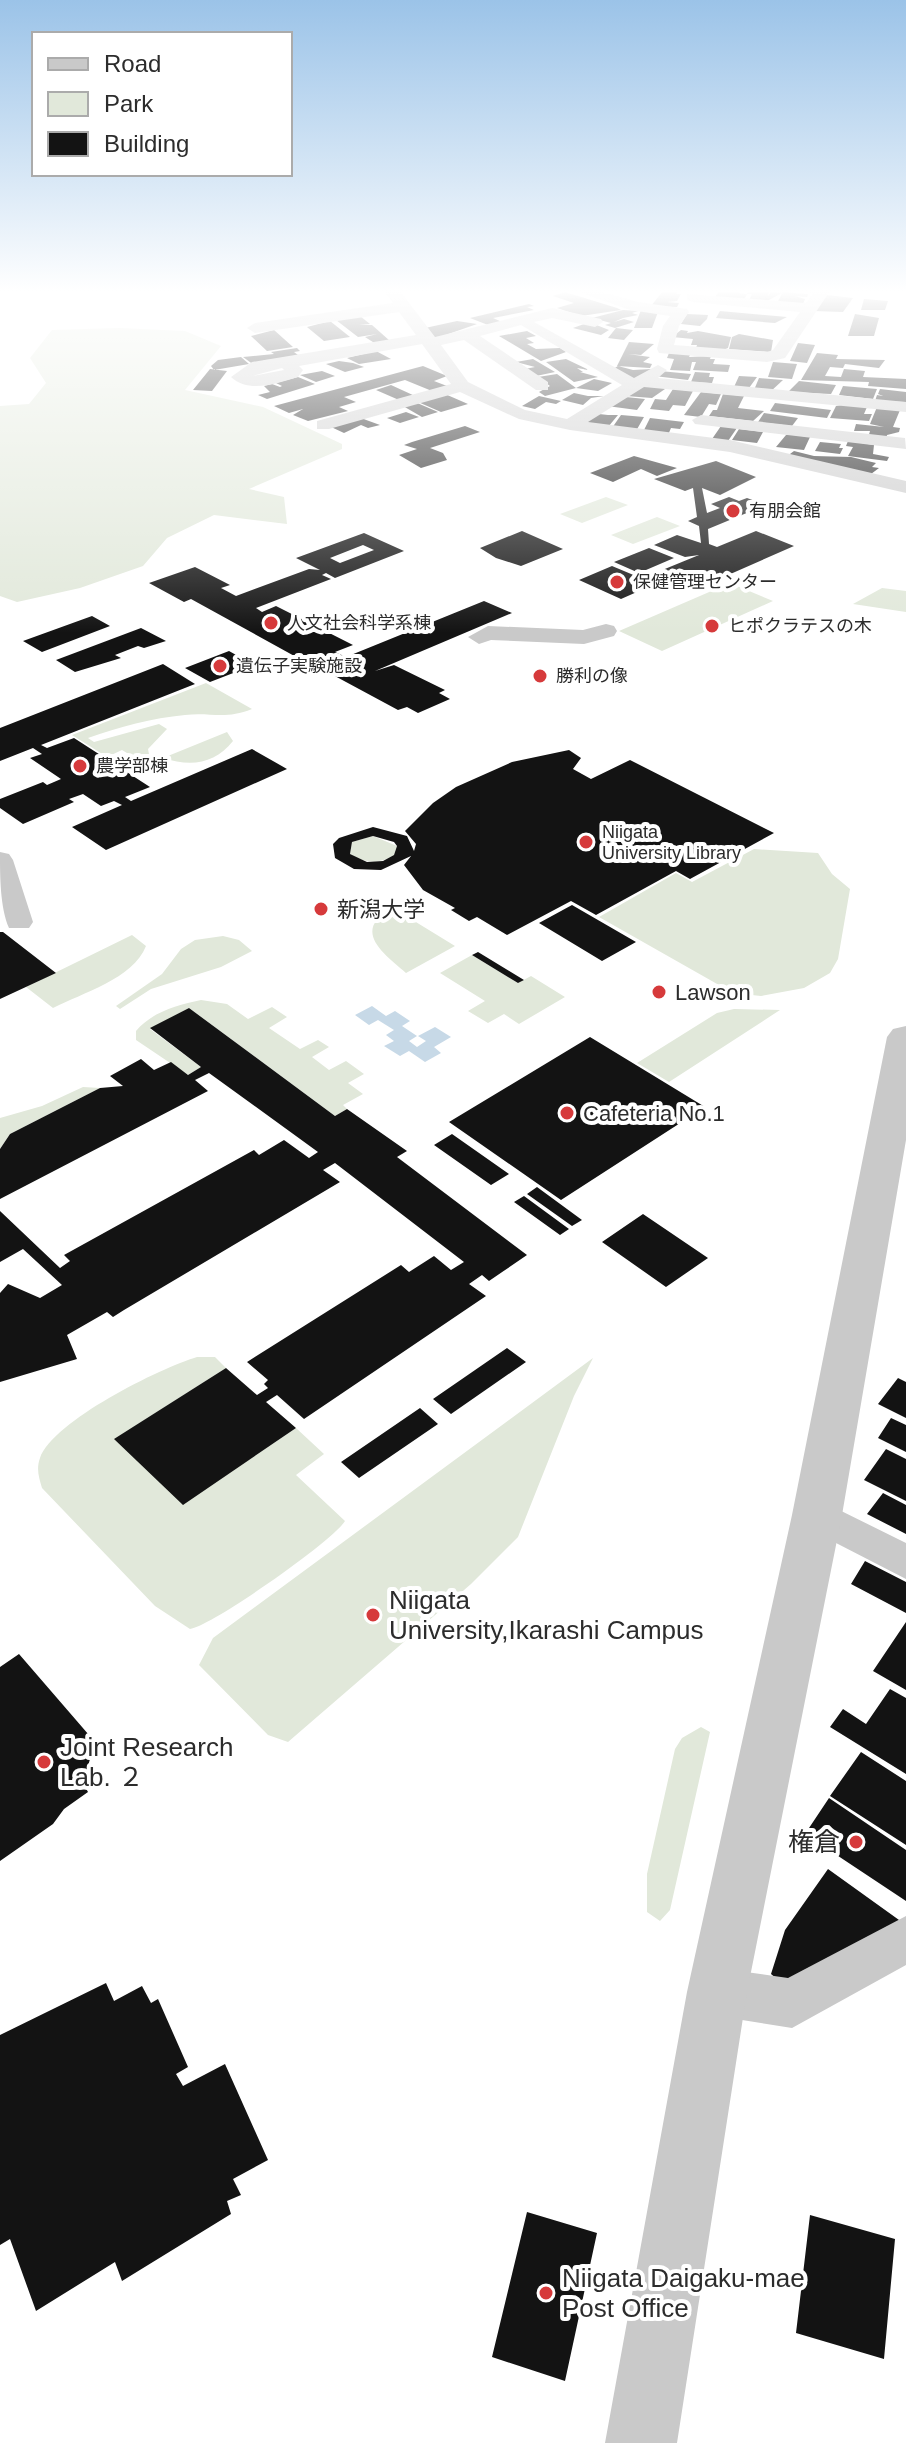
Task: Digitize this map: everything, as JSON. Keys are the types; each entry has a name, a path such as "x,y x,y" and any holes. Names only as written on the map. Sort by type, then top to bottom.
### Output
{"street":[{"path":"323,425 394,405"},
{"path":"501,405 519,414 570,425 730,446 906,487"},
{"path":"570,425 599,405"},
{"path":"884,405 906,407"},
{"path":"594,408 622,411"},
{"path":"679,418 906,444 886,484"},
{"path":"479,637 488,633 584,637 606,631"},
{"path":"0,860 19,922"},
{"path":"641,2443 717,1992 817,1515 839,1382 906,1037"},
{"path":"817,1515 906,1562"},
{"path":"717,1992 792,2003 906,1939"}],"green space":[{"path":"254,405 342,444 342,449 249,489 284,497 287,524 214,515 167,538 143,566 80,588 17,602 0,596 0,406"},
{"path":"606,497 628,505 582,523 560,514"},
{"path":"657,517 680,526 633,544 611,535"},
{"path":"730,583 773,601 662,651 619,631"},
{"path":"882,588 906,591 906,612 853,604"},
{"path":"206,683 252,709 234,714 160,718 88,738 94,742 159,724 167,729 148,749 149,754 137,759 122,750 107,757 72,735"},
{"path":"227,732 233,741 210,759 193,763 163,758"},
{"path":"373,836 397,846 394,855 372,862 350,854 352,842"},
{"path":"754,849 818,853 832,874 850,889 838,959 830,973 804,988 761,996 733,993 599,917 676,873 692,882"},
{"path":"393,908 455,946 406,973 381,950 372,933 380,916"},
{"path":"132,935 146,946 130,968 106,984 53,1008 26,987"},
{"path":"223,936 239,940 252,951 221,967 151,989 120,1009 116,1006 162,974 181,949 195,940"},
{"path":"472,955 518,983 531,976 565,997 519,1024 504,1014 488,1023 468,1011 485,1001 440,973"},
{"path":"201,1000 227,1004 248,1019 272,1007 287,1017 269,1028 300,1049 318,1040 329,1047 312,1057 329,1070 346,1061 364,1074 348,1083 363,1094 343,1105 347,1109 335,1116 189,1008 150,1029 201,1067 188,1075 136,1040 136,1031 157,1014"},
{"path":"734,1009 780,1010 669,1082 637,1063 717,1013"},
{"path":"83,1087 100,1088 10,1134 0,1149 0,1118 42,1106"},
{"path":"197,1357 215,1357 226,1368 115,1439 183,1504 296,1428 324,1454 296,1475 345,1521 272,1581 222,1614 190,1629 155,1606 42,1488 38,1470 40,1458 49,1443 86,1413 134,1384"},
{"path":"593,1358 574,1396 518,1537 471,1584 288,1742 268,1735 199,1665 213,1638"},
{"path":"701,1727 710,1732 670,1910 660,1921 647,1912 647,1874 675,1749 682,1738"}],"water":[{"path":"372,1006 386,1016 395,1011 410,1021 402,1026 417,1036 409,1041 417,1047 426,1041 418,1036 435,1027 451,1037 434,1047 441,1053 425,1062 409,1051 400,1056 384,1046 394,1041 386,1035 394,1030 378,1020 369,1025 355,1015"}],"building":[{"path":"346,405 339,407 348,411 308,421 293,415 303,409 289,413 274,406"},
{"path":"422,405 438,412 422,417 403,406"},
{"path":"425,405 465,405 441,412"},
{"path":"524,405 541,405 535,409"},
{"path":"609,405 641,405 637,410"},
{"path":"652,405 673,405 669,411 650,409"},
{"path":"691,405 708,405 701,417 684,415"},
{"path":"719,405 739,405 738,408 764,411 753,421 709,416"},
{"path":"774,405 831,410 827,418 770,411"},
{"path":"836,406 867,407 864,414 872,414 869,421 830,418"},
{"path":"877,407 900,410 893,427 900,428 899,432 887,435 886,440 868,438 870,431 854,431 856,424 884,427 870,424"},
{"path":"406,412 419,417 400,423 387,418"},
{"path":"590,413 618,415 608,427 581,423"},
{"path":"764,413 798,418 792,426 758,422"},
{"path":"621,415 644,417 636,431 612,428"},
{"path":"358,417 380,425 368,428 361,425 344,433 329,426"},
{"path":"650,418 684,422 680,429 671,428 668,435 643,432"},
{"path":"465,426 480,432 430,448 443,453 447,460 421,468 399,455 417,449 404,445"},
{"path":"721,426 737,428 728,441 712,439"},
{"path":"739,429 763,432 757,443 732,440"},
{"path":"786,435 810,437 804,450 776,447"},
{"path":"848,441 874,445 873,454 889,457 887,461 848,456 853,447 846,446"},
{"path":"820,442 841,444 839,448 843,448 840,454 815,451"},
{"path":"794,451 814,456 851,457 876,463 872,467 879,468 867,477 786,457"},
{"path":"634,456 677,468 657,476 641,469 613,482 590,473"},
{"path":"716,461 756,477 720,495 702,488 707,513 720,508 711,504 729,497 739,501 747,498 766,505 708,529 709,544 717,547 756,531 794,546 694,590 655,573 699,555 685,557 654,545 677,535 701,543 699,526 688,521 697,517 693,488 685,491 654,479"},
{"path":"522,531 563,549 521,566 496,558 480,548"},
{"name":"人文社会科学系棟","path":"364,533 404,551 335,578 326,573 322,575 331,579 256,608 262,612 276,606 353,645 335,652 346,657 484,601 512,613 375,671 394,665 445,690 439,693 450,699 418,713 407,707 398,710 320,668 339,660 329,655 307,663 191,599 184,602 149,583 195,567 230,585 221,588 236,596 309,569 320,570 296,558","holes":["363,545 374,550 340,563 330,558"]},
{"path":"649,548 674,558 639,573 614,562"},
{"name":"保健管理センター","path":"612,566 655,584 621,599 579,580"},
{"path":"92,616 110,626 42,652 23,641"},
{"path":"141,628 166,641 144,648 138,646 115,655 121,658 75,672 56,660"},
{"name":"遺伝子実験施設","path":"229,651 254,665 210,682 185,668"},
{"path":"163,664 195,684 41,745 47,748 74,738 150,787 125,797 131,801 252,749 287,769 106,850 72,827 122,805 114,801 101,806 83,794 69,799 74,802 23,824 0,808 0,799 43,782 47,785 61,779 30,758 42,754 33,748 0,761 0,728"},
{"name":"Niigata University Library","path":"569,750 581,758 573,769 591,779 630,760 774,833 690,879 676,871 596,915 571,901 507,935 477,917 469,921 451,910 455,908 423,890 404,865 411,856 381,870 354,869 335,858 333,844 339,838 373,827 407,836 414,851 416,844 405,831 433,803 456,787 512,762","holes":["373,836 394,842 397,846 394,855 383,861 367,862 350,854 352,842"]},
{"path":"572,905 636,942 602,961 539,923"},
{"path":"0,932 3,932 56,973 0,999"},
{"path":"478,952 524,980 518,983 472,955"},
{"path":"189,1008 335,1116 347,1109 407,1151 397,1157 527,1255 489,1281 482,1275 469,1284 486,1296 304,1419 277,1395 266,1402 296,1428 183,1505 114,1439 226,1368 257,1395 268,1388 264,1384 268,1380 247,1362 401,1265 409,1272 434,1256 451,1270 464,1262 335,1163 323,1170 340,1182 113,1317 107,1312 67,1335 77,1359 0,1382 0,1293 8,1284 40,1298 62,1285 23,1249 0,1262 0,1211 60,1268 70,1261 64,1255 254,1150 259,1155 284,1140 309,1158 318,1152 209,1073 195,1080 208,1091 0,1199 0,1149 10,1134 100,1088 123,1086 110,1076 141,1059 154,1070 171,1062 188,1075 201,1067 150,1028"},
{"path":"590,1037 705,1107 561,1200 449,1122"},
{"path":"452,1134 509,1174 491,1185 434,1145"},
{"path":"537,1187 582,1220 572,1226 527,1194"},
{"path":"524,1196 569,1229 560,1235 514,1202"},
{"path":"643,1214 708,1258 666,1287 602,1242"},
{"path":"507,1348 526,1362 451,1414 433,1399"},
{"path":"898,1378 906,1382 906,1418 878,1404"},
{"path":"420,1408 438,1424 359,1478 341,1462"},
{"path":"891,1418 906,1425 906,1452 878,1438"},
{"path":"886,1449 906,1459 906,1501 864,1480"},
{"path":"883,1493 906,1505 906,1534 867,1514"},
{"path":"865,1561 906,1582 906,1613 851,1584"},
{"path":"906,1622 906,1690 873,1671"},
{"name":"Joint Research Lab. ２","path":"19,1654 95,1742 83,1783 88,1792 64,1809 53,1824 0,1861 0,1667"},
{"path":"890,1689 906,1698 906,1774 830,1727 843,1709 866,1724"},
{"path":"861,1752 906,1781 906,1845 830,1796"},
{"name":"権倉","path":"829,1798 906,1850 906,1901 805,1834"},
{"path":"828,1869 906,1925 794,1994 771,1974 785,1930"},
{"path":"106,1983 114,2001 142,1986 151,2003 158,1999 188,2067 176,2074 183,2086 225,2064 268,2160 233,2179 241,2195 227,2201 231,2214 122,2281 115,2262 36,2311 10,2239 0,2245 0,2035"},
{"path":"527,2212 597,2233 565,2381 492,2357"},
{"path":"810,2215 895,2239 884,2359 796,2333"}],"place":[{"name":"有朋会館","path":"733,511"},
{"name":"保健管理センター","path":"617,582"},
{"name":"人文社会科学系棟","path":"271,623"},
{"name":"ヒポクラテスの木","path":"712,626"},
{"name":"遺伝子実験施設","path":"220,666"},
{"name":"勝利の像","path":"540,676"},
{"name":"農学部棟","path":"80,766"},
{"name":"Niigata University Library","path":"586,842"},
{"name":"新潟大学","path":"321,909"},
{"name":"Lawson","path":"659,992"},
{"name":"Cafeteria No.1","path":"567,1113"},
{"name":"Niigata University,Ikarashi Campus","path":"373,1615"},
{"name":"Joint Research Lab. ２","path":"44,1762"},
{"name":"権倉","path":"856,1842"},
{"name":"Niigata Daigaku-mae Post Office","path":"546,2293"}]}
